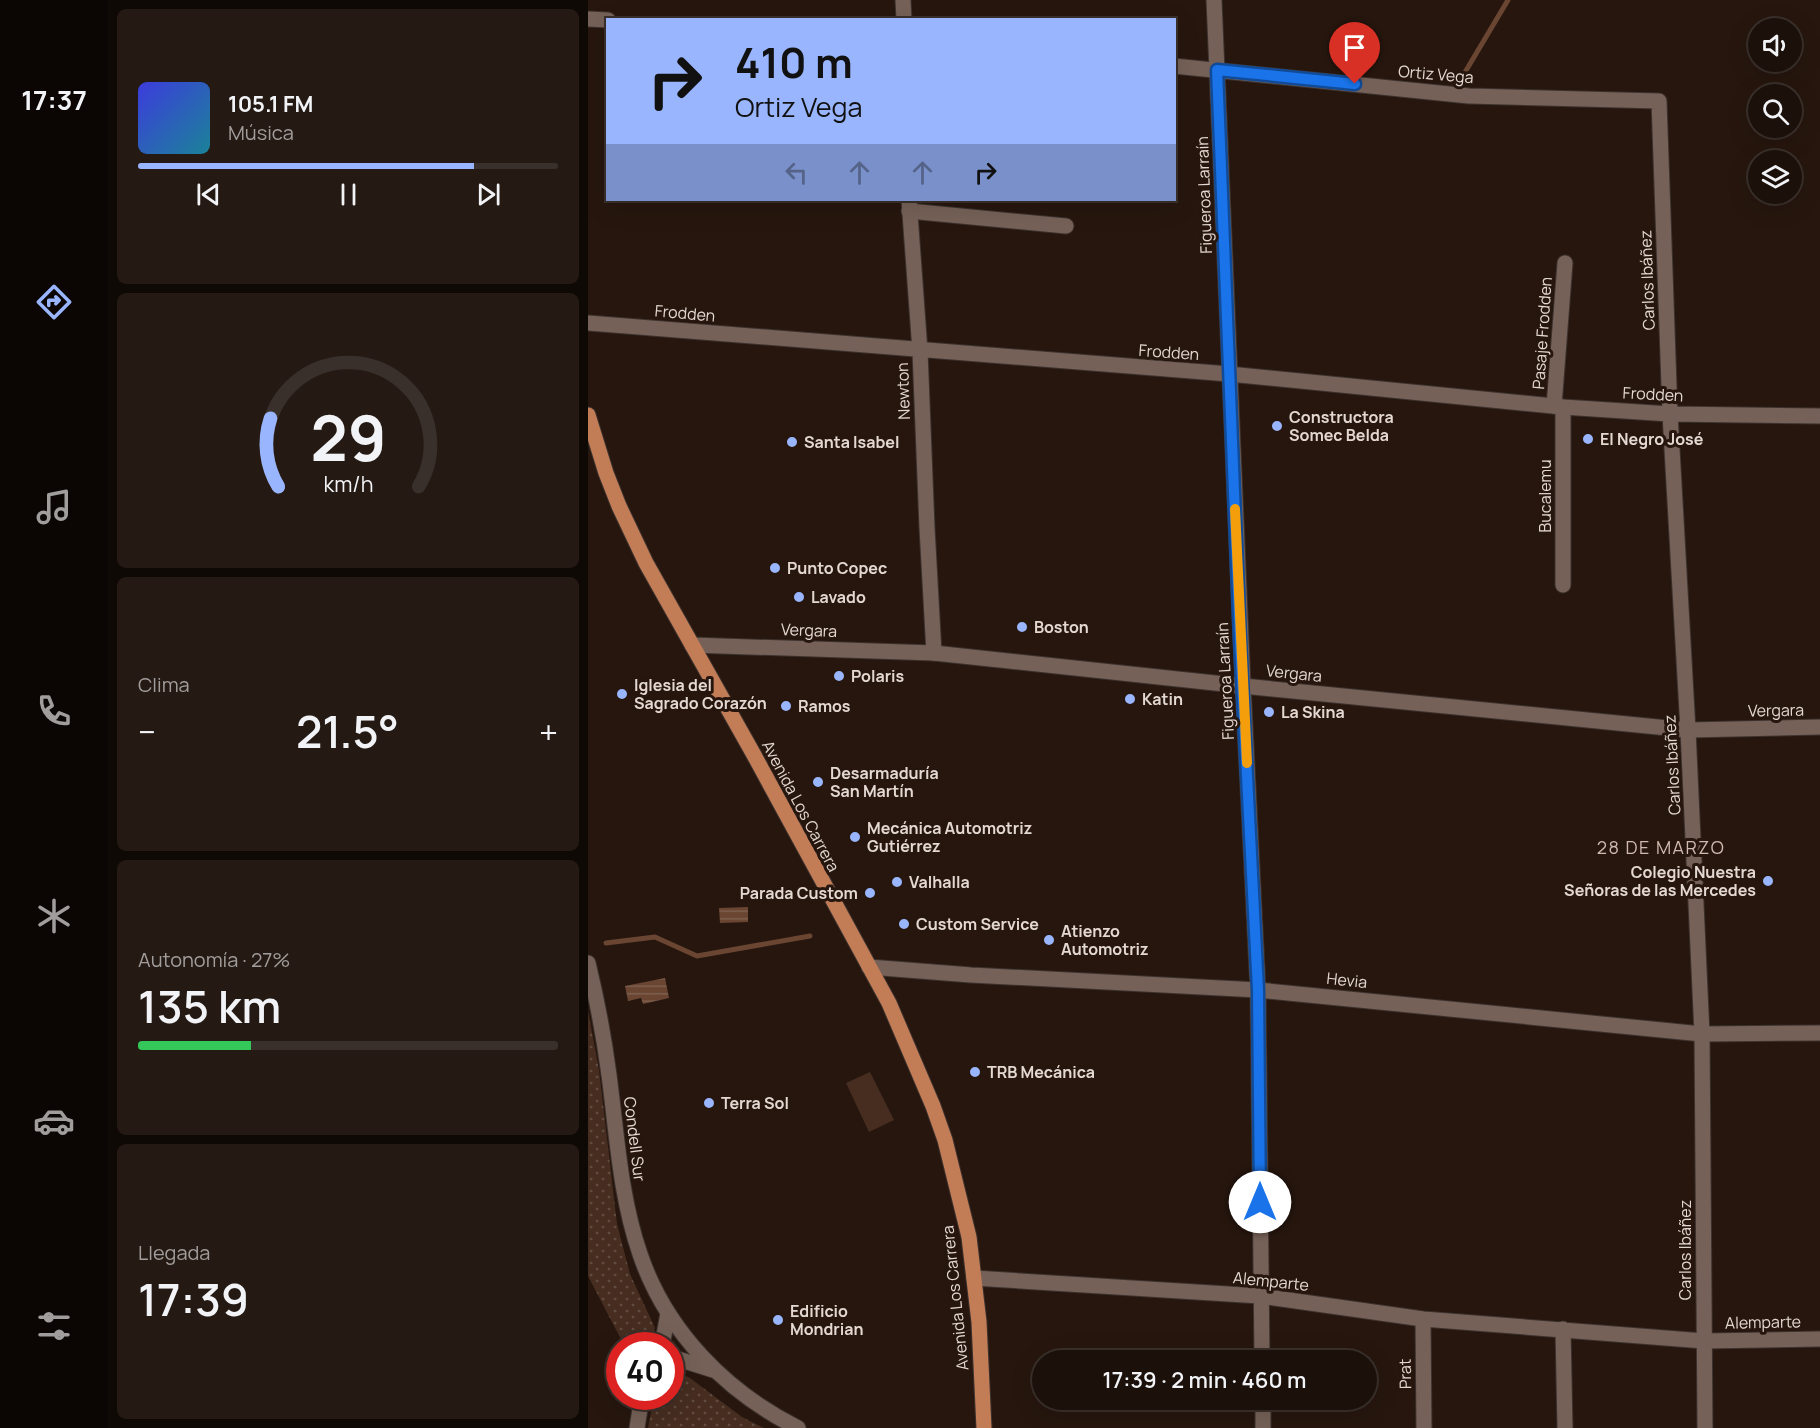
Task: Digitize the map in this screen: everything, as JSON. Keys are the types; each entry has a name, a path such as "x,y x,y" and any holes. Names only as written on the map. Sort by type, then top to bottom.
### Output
{"main road":[{"name":"Avenida Los Carrera","path":"588,415 606,473 646,563 869,967 904,1036 945,1140 969,1237 979,1322 982,1428"}],"street":[{"path":"903,0 904,18"},
{"name":"Figueroa Larraín","path":"1214,0 1258,990 1262,1350"},
{"path":"588,19 606,20"},
{"name":"Ortiz Vega","path":"1176,66 1469,96 1659,101"},
{"name":"Carlos Ibáñez","path":"1659,101 1670,414 1702,1034 1706,1428"},
{"path":"909,205 1066,226"},
{"name":"Newton","path":"909,205 920,351 934,653"},
{"name":"Pasaje Frodden","path":"1559,407 1565,263"},
{"name":"Frodden","path":"588,322 920,351 1229,374 1559,407 1670,414 1820,416"},
{"name":"Bucalemu","path":"1559,407 1563,585"},
{"name":"Vergara","path":"692,645 934,653 1688,730 1820,727"},
{"name":"Condell Sur","path":"588,963 605,1045 623,1185 640,1255 668,1313 682,1334 713,1370"},
{"name":"Hevia","path":"869,967 971,975 1258,990 1702,1034 1820,1033"},
{"name":"Alemparte","path":"974,1278 1260,1296 1423,1319 1704,1341 1820,1340"},
{"path":"665,1332 668,1313"},
{"name":"Prat","path":"1423,1319 1424,1428"},
{"path":"1563,1329 1565,1428"},
{"path":"684,1361 713,1370 778,1418 798,1428"},
{"path":"637,1428 640,1410"},
{"path":"1263,1410 1263,1428"}],"shaded area":[{"path":"748,907 748,922 720,923 719,908"},
{"path":"665,978 669,998 643,1004 641,998 628,1001 625,986"},
{"path":"588,1011 599,1070 617,1224 630,1274 655,1328 654,1332 617,1332 588,1276"},
{"path":"870,1072 894,1120 869,1132 846,1083"},
{"path":"684,1375 742,1417 764,1428 648,1428 651,1410 684,1410"}],"waterway":[{"path":"1461,79 1508,0"},
{"path":"606,943 655,937 697,956 810,936"}],"slow traffic":[{"path":"1235,509 1247,763"}],"place":[{"name":"Constructora Somec Belda","path":"1277,426"},
{"name":"El Negro José","path":"1588,439"},
{"name":"Santa Isabel","path":"792,442"},
{"name":"Punto Copec","path":"775,568"},
{"name":"Lavado","path":"799,597"},
{"name":"Boston","path":"1022,627"},
{"name":"Polaris","path":"839,676"},
{"name":"Iglesia del Sagrado Corazón","path":"622,694"},
{"name":"Katin","path":"1130,699"},
{"name":"Ramos","path":"786,706"},
{"name":"La Skina","path":"1269,712"},
{"name":"Desarmaduría San Martín","path":"818,782"},
{"name":"Mecánica Automotriz Gutiérrez","path":"855,837"},
{"name":"Colegio Nuestra Señoras de las Mercedes","path":"1768,881"},
{"name":"Valhalla","path":"897,882"},
{"name":"Parada Custom","path":"870,893"},
{"name":"Custom Service","path":"904,924"},
{"name":"Atienzo Automotriz","path":"1049,940"},
{"name":"TRB Mecánica","path":"975,1072"},
{"name":"Terra Sol","path":"709,1103"},
{"name":"Edificio Mondrian","path":"778,1320"}],"district":[{"name":"28 DE MARZO","path":"1661,848"}],"route":[{"path":"1260,1202 1258,990 1240,640 1217,70 1355,84"}]}
